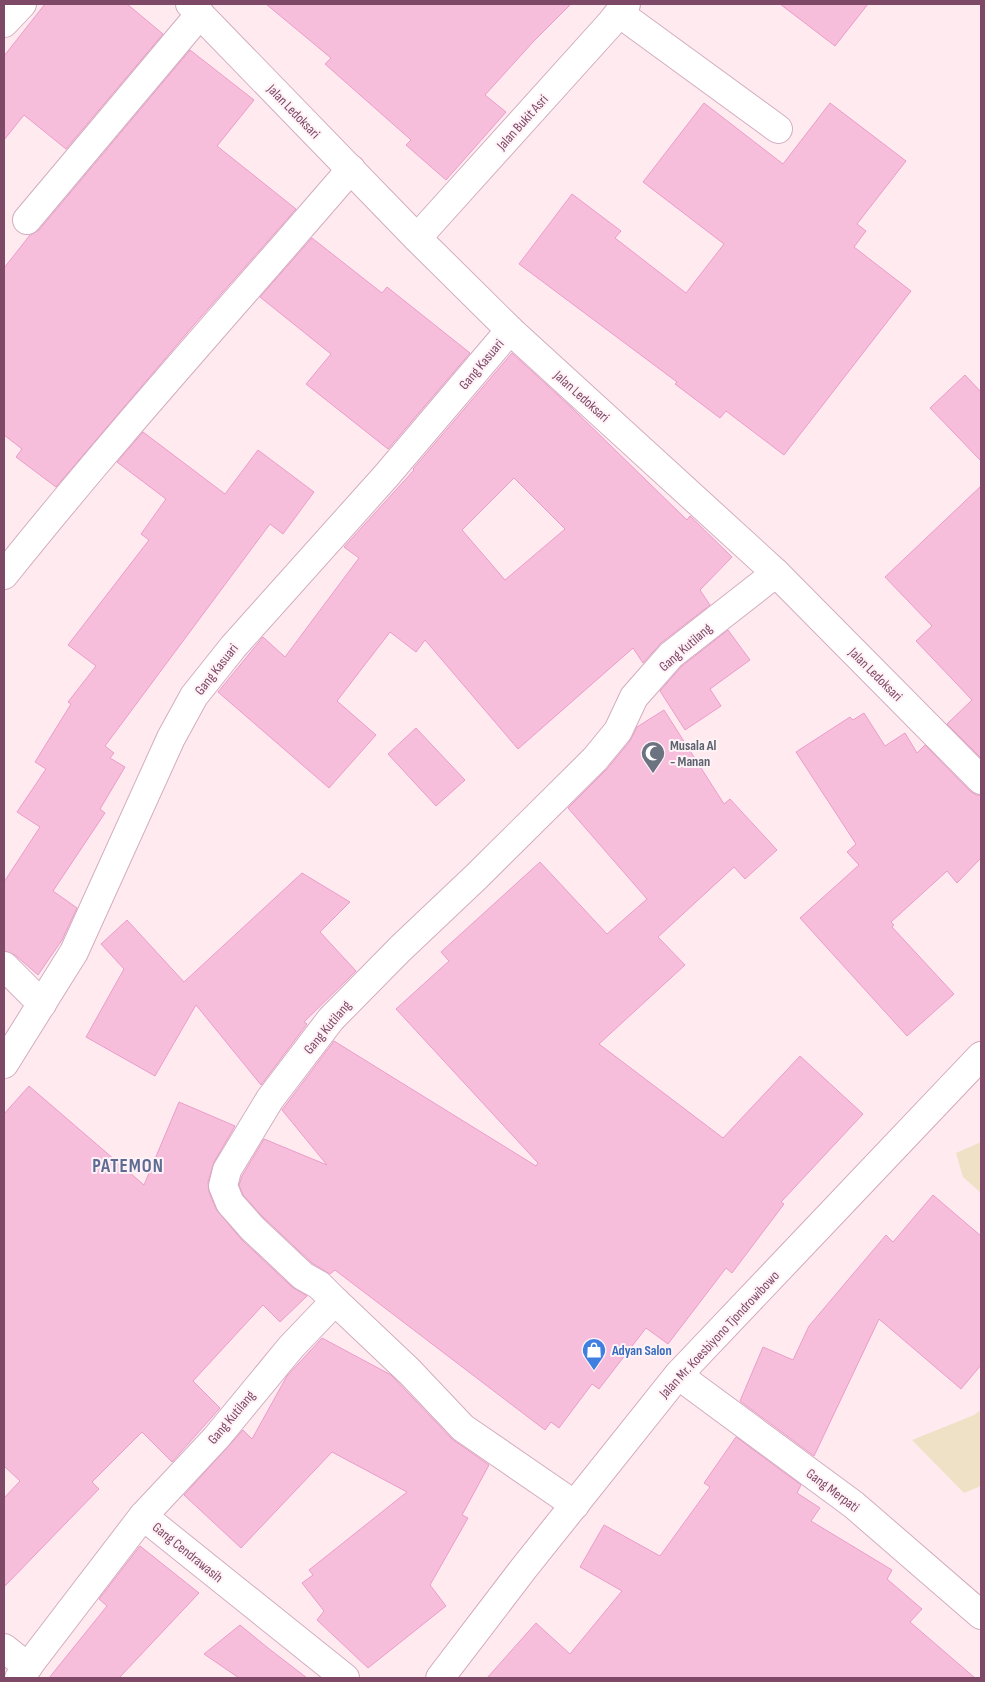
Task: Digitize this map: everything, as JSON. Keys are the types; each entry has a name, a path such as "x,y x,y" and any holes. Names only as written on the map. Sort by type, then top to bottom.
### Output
{"street":[{"path":"4,23 22,4"},
{"path":"623,8 778,129"},
{"name":"Jalan Bukit Asri","path":"417,238 623,8"},
{"path":"27,220 195,9"},
{"name":"Jalan Ledoksari","path":"195,9 417,238 510,330 776,573 981,780"},
{"path":"4,575 110,445 351,169"},
{"name":"Gang Kasuari","path":"4,1064 74,952 171,738 194,696 233,646 386,476 510,330"},
{"name":"Gang Kutilang","path":"143,1516 216,1438 278,1361 335,1301 319,1285 303,1276 252,1228 230,1204 223,1186 227,1170 270,1098 331,1019 400,948 476,877 595,759 618,731 634,697 671,655 776,573"},
{"path":"4,966 42,1004"},
{"name":"Jalan Mr. Koesbiyono Tjondrowibowo","path":"440,1678 678,1375 981,1056"},
{"path":"335,1301 410,1372 463,1428 574,1505"},
{"name":"Gang Merpati","path":"678,1375 854,1505 981,1615"},
{"name":"Gang Cendrawasih","path":"23,1673 143,1516 345,1678"},
{"path":"4,1648 23,1673"}],"shaded area":[{"path":"981,1142 981,1193 963,1177 956,1153"},
{"path":"981,1410 981,1486 964,1493 912,1440 974,1415"}],"building":[{"path":"45,4 127,4 163,34 66,149 24,115 4,140 4,56"},
{"path":"266,4 571,4 533,42 485,95 506,112 446,180 406,145 411,140 325,64 331,58"},
{"path":"780,4 868,4 835,46"},
{"path":"190,50 254,100 217,146 296,209 193,326 56,487 16,457 22,449 4,435 4,268 30,235 39,230"},
{"path":"704,103 783,164 830,103 906,161 857,224 866,231 854,247 911,291 784,455 726,411 720,418 675,384 677,382 519,264 572,194 621,231 615,238 686,293 724,244 643,182"},
{"path":"312,238 382,293 387,287 470,353 388,449 306,384 331,354 260,297"},
{"path":"512,353 572,408 687,520 690,516 732,557 700,590 710,605 661,643 643,663 633,648 518,749 425,640 416,652 390,632 337,701 376,735 329,788 218,692 263,637 285,657 359,558 344,547","holes":["514,478 565,529 505,580 462,530"]},
{"path":"965,375 981,392 981,461 930,408"},
{"path":"143,432 225,494 258,450 314,492 283,534 270,524 105,746 114,753 110,758 125,767 100,809 105,813 53,891 77,908 62,940 38,975 15,955 4,951 4,882 40,827 17,812 46,769 35,762 71,704 68,702 96,666 68,645 149,540 141,534 166,499 117,462"},
{"path":"981,486 981,758 947,724 972,700 916,641 932,626 885,577"},
{"path":"728,630 750,660 710,689 721,706 685,730 660,691 682,666"},
{"path":"664,710 724,804 730,799 777,850 745,879 734,867 658,937 685,965 599,1044 723,1138 800,1056 863,1114 781,1202 784,1204 732,1273 726,1268 668,1344 646,1328 599,1389 592,1384 559,1428 551,1422 545,1430 335,1270 330,1274 312,1263 263,1217 243,1195 239,1185 242,1176 264,1139 327,1165 282,1110 334,1041 536,1166 538,1163 396,1009 449,961 441,952 540,862 607,934 647,899 568,808 607,769 630,741 637,727"},
{"path":"864,713 885,746 905,733 917,753 925,745 970,791 976,795 981,795 981,858 957,883 947,871 891,922 894,925 892,927 954,994 907,1036 800,918 859,865 847,852 856,844 796,752 850,717 853,720"},
{"path":"416,728 465,780 436,806 388,754"},
{"path":"302,873 350,902 320,932 356,971 304,1022 307,1024 261,1085 196,1005 155,1076 86,1037 124,969 101,944 127,920 184,982"},
{"path":"29,1086 144,1185 179,1102 235,1126 214,1162 208,1182 209,1192 216,1209 241,1239 292,1287 307,1296 280,1322 263,1305 193,1381 220,1408 172,1462 142,1432 92,1482 99,1489 4,1587 4,1498 20,1481 4,1466 4,1114"},
{"path":"933,1195 981,1236 981,1365 961,1389 879,1319 814,1456 740,1401 763,1347 793,1360 809,1326 886,1235 893,1242"},
{"path":"322,1338 391,1375 452,1439 489,1465 462,1515 468,1518 430,1585 446,1606 368,1668 317,1620 324,1611 302,1583 313,1575 309,1570 407,1492 332,1452 241,1548 184,1495 243,1430 252,1439 287,1376"},
{"path":"736,1437 801,1485 797,1493 820,1508 811,1521 892,1570 887,1579 922,1609 910,1622 975,1678 487,1678 536,1623 570,1654 622,1591 580,1567 604,1525 660,1556 710,1487 704,1483"},
{"path":"140,1546 199,1593 119,1678 49,1678 107,1606 99,1599"},
{"path":"240,1625 307,1678 239,1678 204,1654"}],"place":[{"name":"Musala Al - Manan","path":"653,774"},
{"name":"Adyan Salon","path":"594,1371"}],"district":[{"name":"PATEMON","path":"128,1165"}]}
